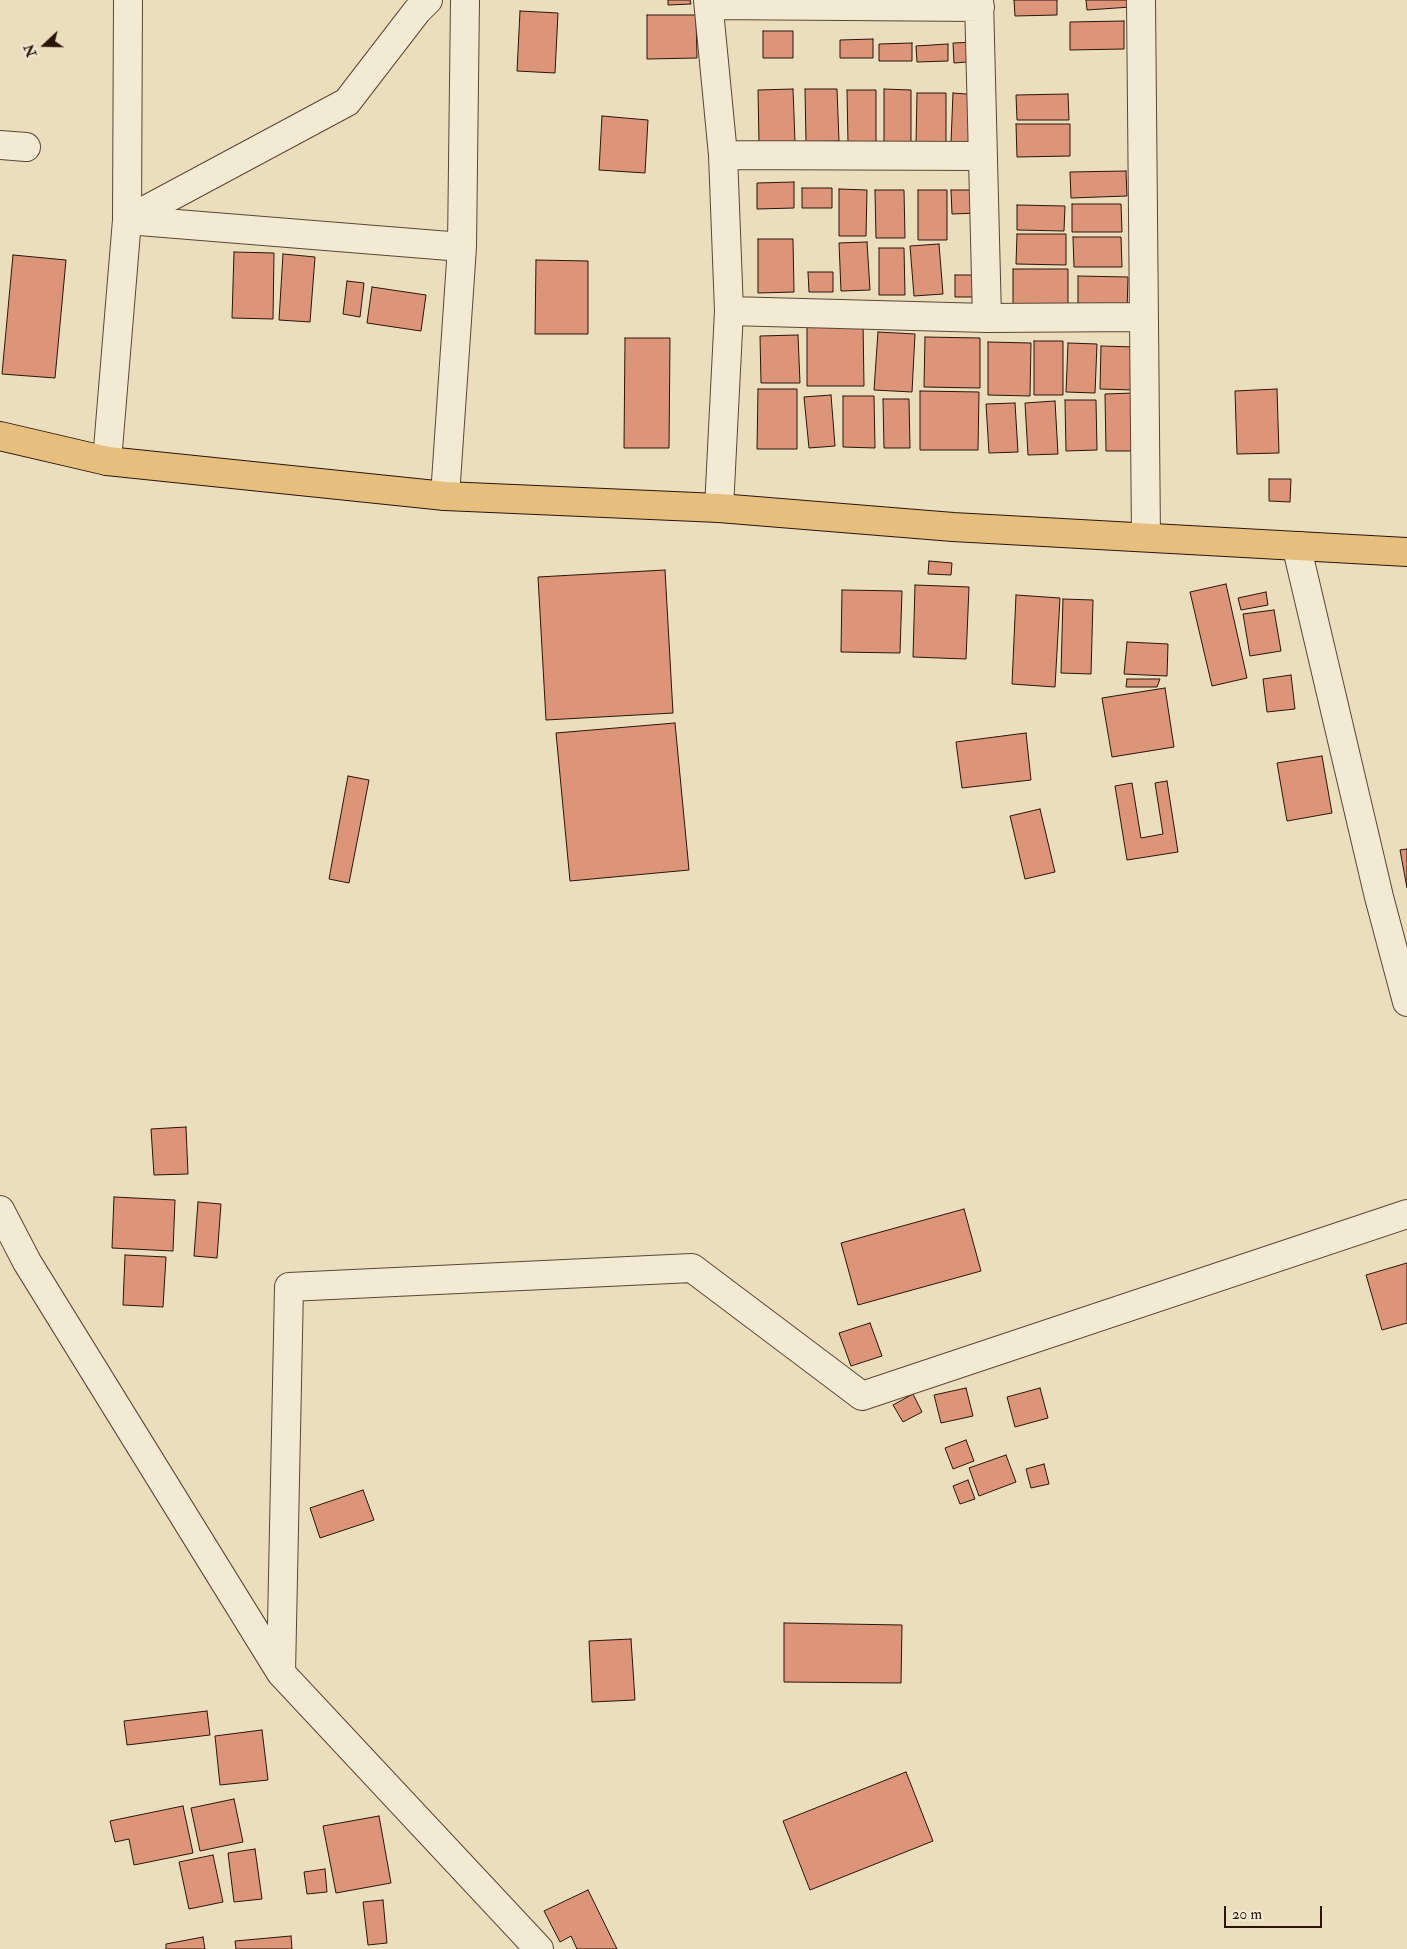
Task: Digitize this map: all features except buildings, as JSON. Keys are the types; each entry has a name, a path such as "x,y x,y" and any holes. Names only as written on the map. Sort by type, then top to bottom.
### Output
{"main road":[{"path":"0,436 106,461 445,496 719,508 953,527 1407,552"}],"street":[{"path":"106,461 127,220 128,0"},
{"path":"445,496 462,247 465,0"},
{"path":"1141,0 1146,537"},
{"path":"719,508 729,311 723,156 709,2 979,4 987,318"},
{"path":"127,220 347,102 414,4"},
{"path":"723,156 982,156"},
{"path":"127,220 462,247"},
{"path":"729,311 987,318 1144,317"},
{"path":"1298,546 1378,897 1407,1002"},
{"path":"0,1210 27,1262 282,1673 539,1949"},
{"path":"282,1673 289,1287 692,1268 862,1396 1407,1214"}]}
